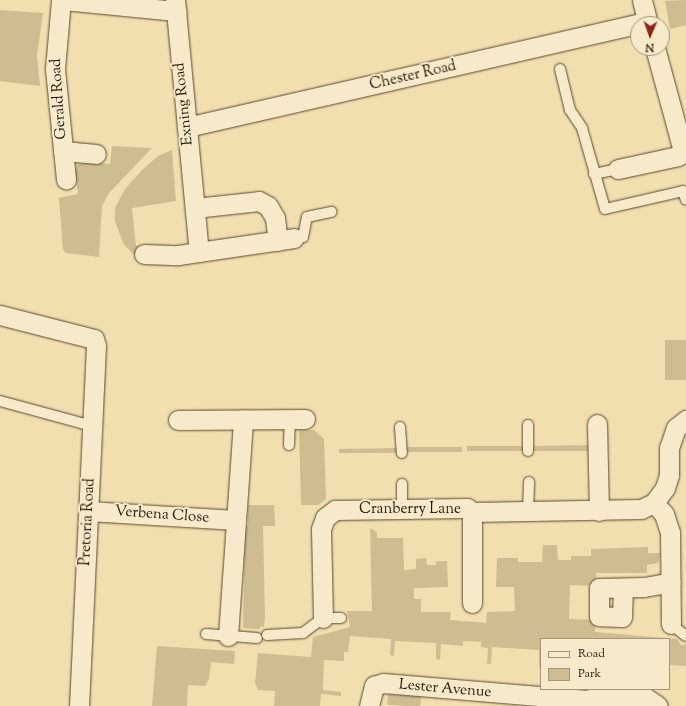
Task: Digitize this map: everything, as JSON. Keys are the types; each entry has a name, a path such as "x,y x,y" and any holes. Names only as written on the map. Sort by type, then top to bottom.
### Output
{"street":[{"path":"62,0 175,5"},
{"name":"Gerald Road","path":"62,0 55,69 66,180"},
{"path":"642,0 643,16"},
{"name":"Exning Road","path":"175,5 199,252"},
{"name":"Chester Road","path":"187,128 630,27"},
{"path":"618,168 678,156 684,151 657,56"},
{"name":"Gerald Road","path":"63,151 96,154"},
{"path":"144,254 178,255 286,239 268,206 259,201 195,208"},
{"name":"Pretoria Road","path":"0,315 94,339 96,346 79,706"},
{"path":"178,420 298,419"},
{"path":"228,636 243,420"},
{"path":"671,624 670,532 664,514 654,503 665,488 668,475 669,448 676,428 686,420"},
{"path":"597,424 598,511"},
{"name":"Cranberry Lane","path":"332,618 321,529 325,518 335,510 467,508 472,512 598,511 641,509 654,503"},
{"name":"Verbena Close","path":"89,510 235,520"},
{"path":"472,512 472,603"},
{"path":"622,588 671,582"},
{"name":"Lester Avenue","path":"369,706 370,683 586,700 602,696 646,698 658,706"}],"lane":[{"path":"560,69 570,110 582,128 605,209 683,191 686,200"},
{"path":"594,174 618,168"},
{"path":"286,239 303,237 307,217 331,212"},
{"path":"0,401 92,426"},
{"path":"289,445 298,419"},
{"path":"528,425 528,452"},
{"path":"400,427 402,453"},
{"path":"528,512 529,482"},
{"path":"402,484 402,509"},
{"name":"Cranberry Lane","path":"267,635 303,633 332,618"},
{"path":"671,624 686,636"},
{"path":"206,634 257,638"}],"green space":[{"path":"686,0 686,25 670,29 670,16 668,16 665,1"},
{"path":"0,10 43,13 37,55 40,86 0,81"},
{"path":"112,146 152,148 109,193 102,206 99,257 66,253 63,250 59,198 78,194 75,171 77,165 85,162 110,164"},
{"path":"172,150 176,201 132,208 136,246 139,246 139,256 134,255 123,243 115,221 115,208 125,189 142,170 158,156"},
{"path":"665,340 686,340 686,380 665,380"},
{"path":"299,430 314,430 324,439 326,499 318,505 301,505"},
{"path":"591,445 591,451 533,451 532,446"},
{"path":"467,446 526,446 526,451 467,451"},
{"path":"406,447 462,447 462,452 406,452"},
{"path":"397,448 397,453 339,453 339,449"},
{"path":"248,505 274,505 275,526 263,526 265,617 264,627 260,626 260,629 243,628 245,526 248,526"},
{"path":"370,528 377,532 377,538 403,538 404,570 416,569 416,559 426,558 427,565 436,565 436,561 447,561 448,587 414,588 414,599 421,599 421,612 451,612 450,620 486,623 487,612 515,611 514,587 496,587 497,558 518,558 518,562 542,562 543,545 557,545 558,560 571,560 571,556 591,556 591,549 648,547 648,553 661,553 658,563 647,565 647,573 596,573 596,586 570,585 569,619 596,620 595,632 665,638 540,638 539,668 539,650 492,647 491,664 487,664 488,648 481,647 481,642 463,641 463,646 441,644 440,660 436,659 436,643 395,641 394,656 390,655 391,639 350,636 348,652 344,652 344,661 324,660 323,690 341,692 341,696 321,694 320,706 274,706 275,691 258,690 255,683 258,653 311,657 313,637 350,627 347,611 372,611"},
{"path":"670,638 677,639 681,645 686,645 686,666 670,665"},
{"path":"157,646 235,651 234,664 211,662 209,679 205,686 188,685 187,706 152,706"},
{"path":"388,694 421,696 420,706 387,705"}]}
